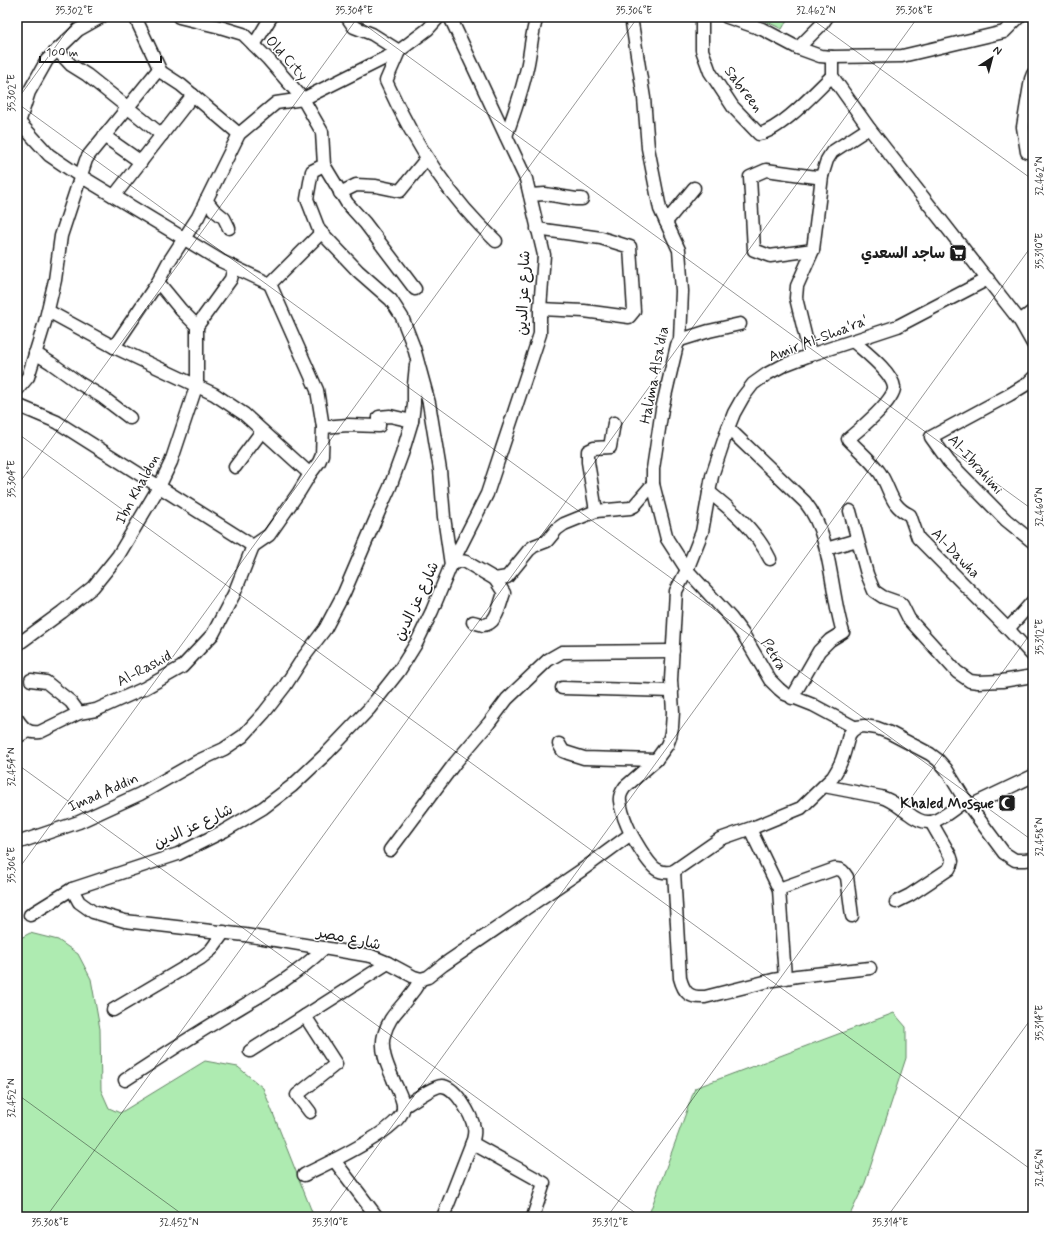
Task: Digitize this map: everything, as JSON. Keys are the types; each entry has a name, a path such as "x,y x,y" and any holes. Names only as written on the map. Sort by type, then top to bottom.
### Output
{"street":[{"path":"17,405 57,422 253,546 269,535 321,459 323,427 317,390 270,284 221,261 81,176 51,157 18,125 21,103 47,60 78,30 101,17"},
{"path":"135,17 159,69 181,85 239,134"},
{"name":"Old City","path":"179,17 241,33 268,59 303,99 322,133 324,165"},
{"path":"254,45 271,17"},
{"path":"347,17 354,27 372,34 399,51"},
{"path":"114,347 158,282 168,263 198,217 239,134 276,103 303,99 399,51 428,29 440,17"},
{"name":"شارع عز الدين","path":"30,915 72,889 178,854 224,831 263,808 292,786 327,753 369,708 400,671 417,642 451,565 487,494 540,334 540,309 544,255 526,179 450,17"},
{"path":"506,136 524,82 532,35 537,17"},
{"name":"Halima Alsa'dia","path":"631,17 644,98 648,148 660,209 679,250 682,291 680,340 677,345 662,409 653,469 653,484 667,539 686,570"},
{"name":"Sabreen","path":"702,17 702,50 710,72 733,107 759,134 766,132 786,120 832,76"},
{"path":"727,17 762,29 798,48 820,56 832,57 902,56 1004,32 1015,18"},
{"path":"798,48 827,17"},
{"path":"57,50 71,65 87,75 162,135"},
{"path":"399,51 386,80 410,130 437,174 479,225 496,241"},
{"path":"832,57 832,76 869,128 1020,321 1033,344"},
{"path":"17,390 28,377 48,310 55,280 61,236 89,155 159,69"},
{"path":"1027,152 1023,127 1033,74"},
{"path":"114,196 193,95"},
{"path":"810,355 796,295 797,286 813,250 822,176 827,160 832,152 869,128"},
{"path":"104,136 141,162"},
{"path":"340,193 351,186 361,185 376,186 400,192 426,158"},
{"path":"415,289 365,223 351,209 324,165 312,171 307,198 319,230 358,270 391,300 402,317 417,360 429,403 440,470 444,517 451,565 457,561 464,561 495,580 504,593 493,620 489,624 482,625 473,622"},
{"path":"813,250 770,256 754,250 750,177 766,170 816,177 822,176"},
{"path":"666,222 694,188"},
{"path":"530,195 545,194 576,200 582,199"},
{"path":"206,200 214,210 224,218 229,228"},
{"path":"537,229 601,238 630,247 634,310 629,317 584,311 540,309"},
{"path":"270,284 321,233"},
{"path":"158,282 181,310 197,326 231,279 234,267"},
{"name":"Amir Al-Shoa'ra'","path":"631,834 627,826 620,796 625,787 656,760 667,745 672,727 673,712 671,680 676,590 702,532 712,476 728,428 743,397 753,384 778,368 810,355 898,326 988,279"},
{"path":"48,310 114,347 214,394 244,414 310,474"},
{"path":"1020,321 1033,311"},
{"path":"680,340 709,331 740,324"},
{"name":"Ibn Khaldon","path":"17,645 93,587 118,556 159,487 171,462 196,386 197,326"},
{"name":"Al-Dawha","path":"853,341 885,371 894,386 894,393 862,428 848,439 880,473 897,506 905,513 910,515 918,538 1033,656"},
{"path":"35,353 101,396 130,418"},
{"name":"Imad Addin","path":"17,843 79,822 133,797 198,761 224,749 243,736 253,725 285,686 325,629 344,593 390,487 402,454 412,421 417,360"},
{"name":"Al-Ibrahimi","path":"1033,378 1027,384 1008,395 931,437 949,462 1001,515 1033,542"},
{"path":"323,427 348,425 379,426 379,417 390,416 412,421"},
{"path":"596,511 588,462 588,451 594,448 610,446 614,423"},
{"path":"728,428 805,502 812,511 818,523 826,549 839,620 843,632 830,640 819,651 792,698"},
{"path":"235,467 262,431"},
{"path":"495,580 507,577 529,550 534,546 547,541 560,526 596,511 634,506 653,484"},
{"path":"709,492 734,512 754,532 764,546 770,559"},
{"path":"850,511 866,574 874,591 883,597 900,603 909,619 957,672 970,681 978,682 1002,681 1033,676"},
{"path":"826,549 857,540"},
{"name":"Al-Rashid","path":"28,731 36,733 40,732 79,714 96,710 145,688 182,667 213,634 235,593 253,546"},
{"name":"Petra","path":"686,570 735,623 770,680 779,690 792,698 813,706 856,728"},
{"path":"1008,629 1033,601"},
{"path":"390,850 455,762 489,723 506,699 548,660 562,652 673,650"},
{"path":"31,680 46,682 71,702 79,714"},
{"path":"562,688 672,691"},
{"path":"17,718 28,731 17,738"},
{"path":"304,1175 334,1160 388,1128 398,1118 403,1110 402,1102 384,1057 384,1036 392,1017 407,1000 421,979 428,977 443,965 582,870 631,834 648,862 662,872 670,872 674,871 720,839 750,829 801,808 838,771 849,735 856,728 864,726 877,728 890,733 930,754 946,769 1000,848 1008,856 1015,860 1033,859"},
{"path":"560,744 563,750 568,753 584,758 656,760"},
{"path":"824,786 889,799 916,818 922,821 931,822 968,803 1033,776"},
{"path":"896,902 945,873 951,865 952,861 950,855 931,822"},
{"path":"750,829 779,890 785,978"},
{"path":"779,890 835,869 840,869 847,877 852,916"},
{"path":"674,871 680,978 687,993 694,997 705,997 785,978 870,968"},
{"name":"شارع مصر","path":"72,889 79,902 93,912 105,916 125,921 224,932 371,956 421,979"},
{"path":"113,1010 201,958 211,950 224,932"},
{"path":"125,1080 262,995 313,958 324,948"},
{"path":"250,1051 388,963"},
{"path":"305,1016 336,1064 297,1095 310,1112"},
{"path":"403,1107 439,1086 447,1086 454,1092 462,1103 473,1122 475,1130 472,1143 443,1217"},
{"path":"472,1143 544,1182 533,1217"},
{"path":"334,1160 377,1217"}],"green space":[{"path":"757,17 789,17 782,29"},
{"path":"30,933 58,940 78,954 91,979 100,1029 101,1090 109,1108 120,1113 205,1061 238,1067 263,1088 314,1217 17,1217 17,940"},
{"path":"894,1013 906,1027 906,1058 865,1183 849,1217 648,1217 695,1088"}],"place":[{"name":"ساجد السعدي","path":"958,253"},
{"name":"Khaled Mosque","path":"1007,803"}]}
